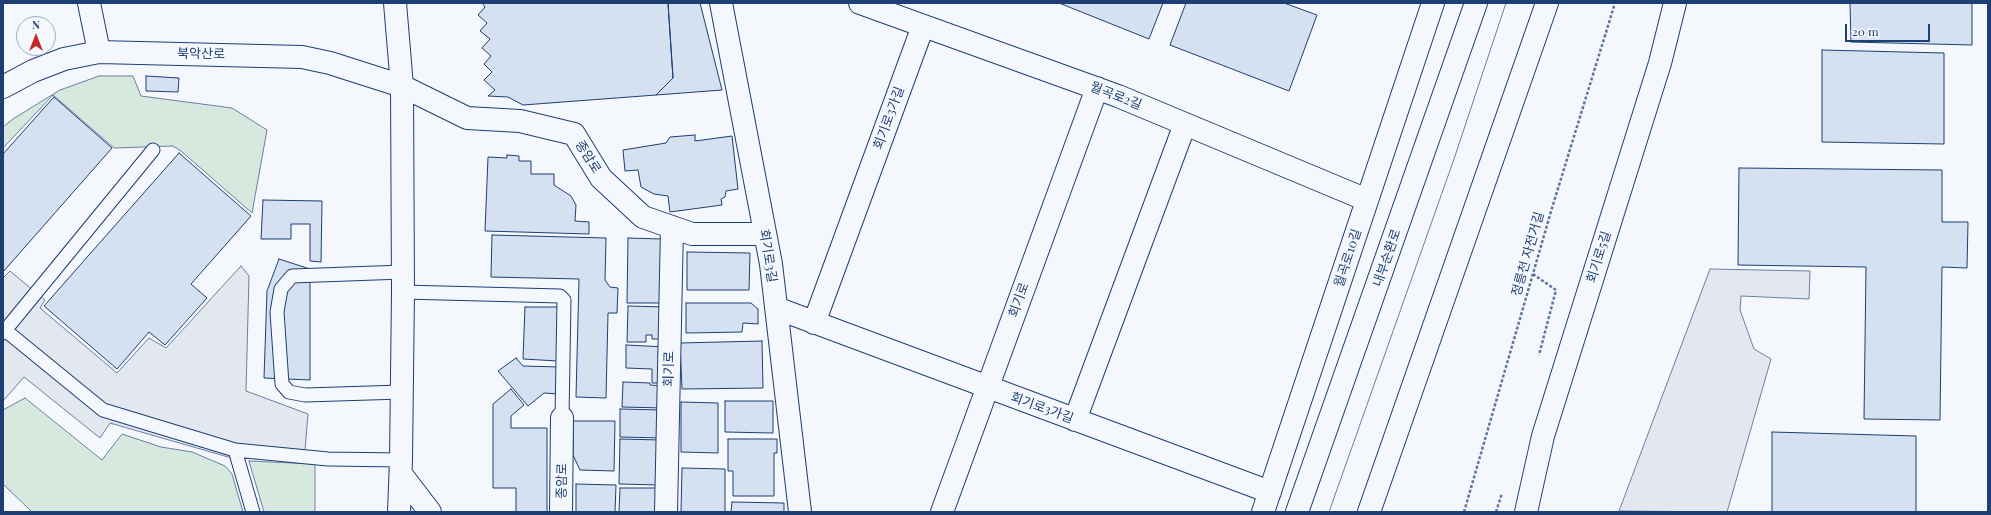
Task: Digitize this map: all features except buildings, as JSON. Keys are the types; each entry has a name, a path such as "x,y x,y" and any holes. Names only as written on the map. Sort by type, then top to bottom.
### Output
{"main road":[{"path":"89,3 99,52"},
{"path":"395,3 402,86 403,282 401,467 399,512"},
{"name":"회기로3길","path":"721,3 771,264 800,512"},
{"name":"월곡로2길","path":"860,3 1097,88 1367,200"},
{"name":"월곡로10길","path":"1266,502 1433,3"},
{"name":"내부순환로","path":"1297,512 1476,3"},
{"path":"1369,512 1547,3"},
{"name":"회기로5길","path":"1526,512 1544,436 1660,63 1675,3"},
{"name":"회기로3가길","path":"814,323 923,26"},
{"name":"북악산로","path":"3,87 33,71 64,59 99,52 302,57 330,63 402,86"},
{"name":"종암로","path":"402,86 467,118 520,121 574,134 600,178 643,217 692,234 765,234"},
{"name":"회기로","path":"942,512 1097,88"},
{"path":"1075,420 1185,124"},
{"name":"회기로","path":"666,512 672,227"},
{"name":"회기로3가길","path":"776,308 1075,420 1266,502"},
{"name":"종암로","path":"561,512 562,418"},
{"path":"401,467 430,512"}],"lane":[{"path":"153,150 4,331 103,410 235,450 401,467"},
{"name":"종암로","path":"402,392 305,395 289,392 282,384 277,312 281,289 292,276 403,282 560,296 564,300 562,418"},
{"path":"235,450 253,512"}],"path":[{"name":"정릉천 자전거길","path":"1464,512 1552,208 1614,3"}],"shaded area":[{"path":"99,76 133,76 141,96 232,108 267,130 252,213 181,151 173,146 114,148 53,95 3,148 3,127 13,119 60,90"},
{"path":"241,266 249,276 246,391 308,414 304,462 228,457 110,423 100,438 24,377 3,401 3,278 10,271 45,300 40,308 117,373 149,338 166,348"},
{"path":"1710,269 1810,271 1809,299 1741,296 1740,310 1754,349 1771,359 1727,512 1619,511"},
{"path":"25,398 102,460 122,434 161,447 192,452 225,466 232,474 243,512 32,512 3,484 3,410"},
{"path":"249,461 315,464 315,512 264,512"}],"pier":[{"path":"1506,3 1541,3 1368,512 1329,512 1454,159"}]}
